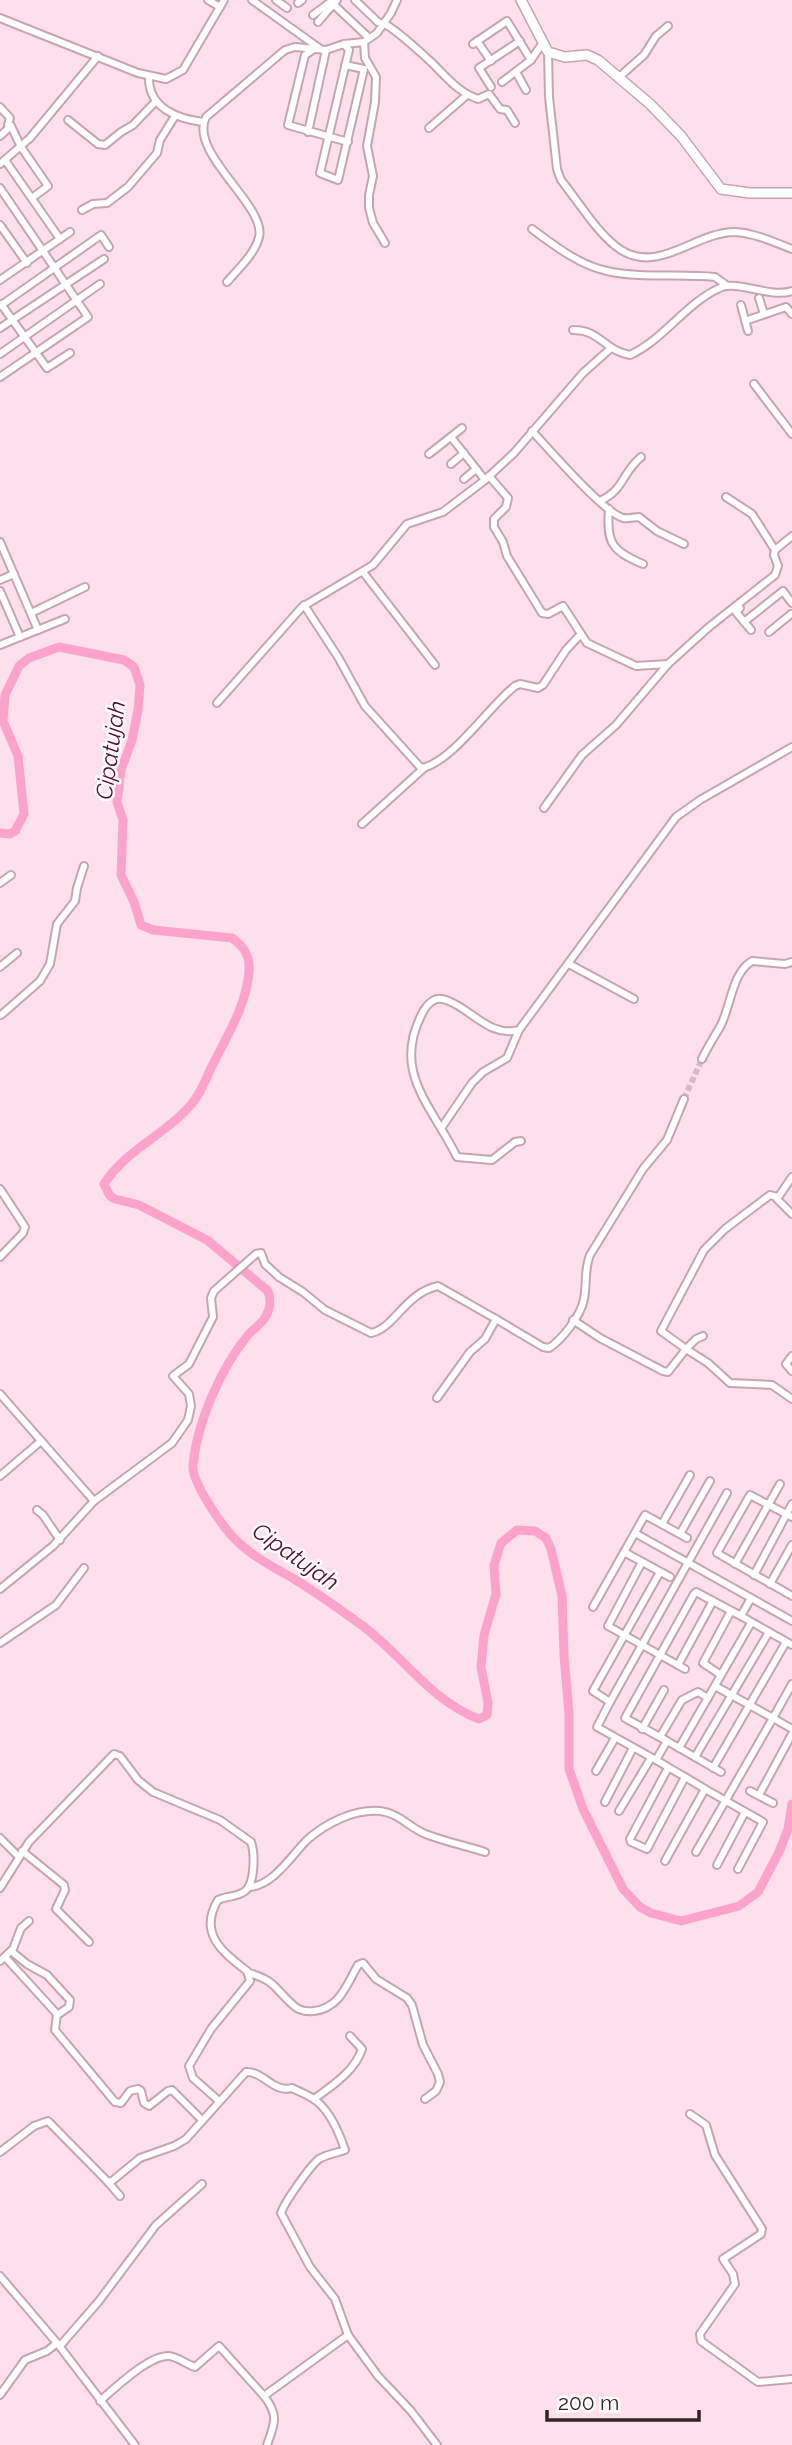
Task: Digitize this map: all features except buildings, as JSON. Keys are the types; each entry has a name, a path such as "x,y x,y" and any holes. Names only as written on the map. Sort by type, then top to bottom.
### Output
{"street":[{"path":"0,18 149,77 166,79 183,70 222,3 208,0"},
{"path":"253,0 321,49"},
{"path":"276,0 287,8"},
{"path":"355,0 401,35 449,82 467,95 478,99 489,94 500,109 507,110 515,123"},
{"path":"348,142 288,125 305,55 365,39 377,33 381,22 391,13 397,0"},
{"path":"521,0 548,52 557,169 561,180 614,244 630,254 657,258 713,236 737,232 792,249"},
{"path":"313,15 334,1"},
{"path":"322,22 334,1"},
{"path":"334,1 365,39 365,58 376,76 375,102 367,146 373,176 369,208 373,223 385,243"},
{"path":"491,61 475,43 507,21 531,60"},
{"path":"618,78 644,55 656,36 668,26"},
{"path":"491,88 480,68 520,41"},
{"path":"344,44 349,50 345,65 328,136 320,173 338,180 364,69 345,65"},
{"path":"502,82 531,60 542,44"},
{"path":"228,282 253,251 260,228 245,200 227,178 204,140 204,122 206,117 285,50 295,47 321,49"},
{"path":"308,132 321,49"},
{"path":"548,52 565,57 590,55 649,104 681,136 721,189 750,193 792,193"},
{"path":"60,239 32,198 2,162 21,147 98,56"},
{"path":"516,72 526,90"},
{"path":"149,77 149,85 156,102 175,116 204,122"},
{"path":"429,128 467,95"},
{"path":"68,120 97,144 105,145 133,125 156,102"},
{"path":"0,107 10,118 8,125 48,186 32,198"},
{"path":"82,210 93,204 107,203 128,187 157,153 160,140 175,116"},
{"path":"0,135 11,126"},
{"path":"0,188 88,317 0,377"},
{"path":"0,225 27,263"},
{"path":"532,229 575,258 599,269 622,273 715,277 726,285 766,292 792,291"},
{"path":"0,280 70,232"},
{"path":"70,353 47,368 1,304 101,235 109,247"},
{"path":"0,328 104,259"},
{"path":"0,354 100,284"},
{"path":"573,330 594,334 610,349 628,356 645,348 695,304 726,285"},
{"path":"759,298 764,314"},
{"path":"741,305 748,331"},
{"path":"745,321 786,307 792,314"},
{"path":"217,703 304,605 363,572 379,559 404,526 443,512 487,478 506,462 583,373 610,349"},
{"path":"754,384 792,434"},
{"path":"429,454 462,428"},
{"path":"532,431 609,509 624,518 639,517 657,531 684,544"},
{"path":"451,437 477,469 508,498 506,507 493,522 507,556 542,613 548,614 563,606 587,643 636,666 668,664"},
{"path":"451,464 464,453"},
{"path":"600,501 614,493 630,467 641,457"},
{"path":"464,479 477,469"},
{"path":"544,808 582,755 616,725 668,664 709,627 775,575 778,566 775,550 752,514 726,497"},
{"path":"609,509 607,530 613,546 623,555 643,564"},
{"path":"775,550 792,536"},
{"path":"0,542 38,630"},
{"path":"363,572 435,665"},
{"path":"0,580 14,574"},
{"path":"751,630 736,612 774,581"},
{"path":"31,613 85,587"},
{"path":"0,591 20,637"},
{"path":"744,622 783,591 792,603"},
{"path":"304,605 338,657 365,706 417,766 424,768"},
{"path":"769,632 792,614"},
{"path":"1,643 65,619"},
{"path":"362,824 424,768 439,759 474,728 515,686 520,684 538,688 543,685 566,650 580,635"},
{"path":"442,1128 472,1083 483,1072 507,1058 519,1030 676,817 700,800 792,747"},
{"path":"0,1020 0,1014 40,981 50,964 57,924 75,901 84,866"},
{"path":"0,883 11,875"},
{"path":"0,967 16,953"},
{"path":"702,1059 723,1020 743,968 752,961 792,962"},
{"path":"569,964 634,999"},
{"path":"519,1030 512,1031 482,1023 443,999 435,999 427,1005 410,1049 411,1069 457,1157 492,1160 515,1142 521,1141"},
{"path":"0,1589 60,1539 93,1501 162,1452 180,1432 189,1416 190,1401 189,1394 173,1376 184,1369 193,1357 214,1314 211,1296 254,1255 261,1253 263,1261 272,1272 325,1310 371,1333 380,1330 409,1299 430,1287 438,1286 546,1349 553,1345 573,1320 584,1300 584,1273 590,1255 643,1169 664,1145 684,1099"},
{"path":"777,1197 792,1177"},
{"path":"0,1189 25,1227 23,1233 0,1257"},
{"path":"777,1197 769,1195 752,1207 704,1250 661,1331 708,1363 730,1383 772,1385 792,1399"},
{"path":"777,1197 777,1200 791,1211"},
{"path":"437,1398 470,1352 485,1339 496,1319"},
{"path":"573,1320 600,1338 668,1372 686,1349 703,1336"},
{"path":"792,1356 786,1364 792,1371"},
{"path":"0,1394 93,1501"},
{"path":"0,1476 41,1441"},
{"path":"662,1524 690,1475"},
{"path":"593,1607 645,1515 684,1536 710,1481"},
{"path":"735,1564 780,1484"},
{"path":"727,1493 596,1726 763,1824 738,1869"},
{"path":"789,1516 752,1495 749,1496 717,1554 790,1595 792,1587"},
{"path":"754,1575 789,1516 792,1504"},
{"path":"37,1510 60,1539"},
{"path":"635,1533 792,1621"},
{"path":"770,1584 792,1545"},
{"path":"624,1552 670,1577"},
{"path":"642,1563 608,1624 685,1669"},
{"path":"0,1643 56,1605 84,1568"},
{"path":"610,1702 592,1691 660,1572"},
{"path":"688,1588 789,1644 713,1768"},
{"path":"696,1592 622,1718 721,1772"},
{"path":"741,1616 751,1598"},
{"path":"678,1665 713,1601"},
{"path":"721,1675 703,1663 731,1611"},
{"path":"679,1748 751,1623"},
{"path":"695,1757 769,1632"},
{"path":"696,1852 792,1684"},
{"path":"715,1686 773,1718 792,1732 759,1796"},
{"path":"642,1729 664,1690"},
{"path":"619,1811 653,1759 682,1700 698,1692 708,1698"},
{"path":"596,1771 615,1738"},
{"path":"605,1802 633,1748"},
{"path":"0,1888 20,1854 40,1829 113,1754 117,1754 138,1780 153,1792 220,1820 251,1842 254,1855 249,1887"},
{"path":"668,1768 630,1840 645,1850 648,1849 685,1777"},
{"path":"664,1861 705,1789"},
{"path":"750,1791 773,1803"},
{"path":"425,2099 436,2091 440,2082 422,2045 412,2006 407,1998 380,1982 363,1963 356,1967 349,1984 339,1997 325,2008 314,2011 297,2008 270,1980 249,1973 216,1941 210,1925 218,1900 242,1893 249,1887 259,1886 322,1828 360,1812 392,1813 425,1834 485,1852"},
{"path":"717,1865 745,1812"},
{"path":"0,1838 64,1885 65,1890 56,1909 89,1942"},
{"path":"29,1921 22,1928 11,1951 2,1959 57,2015"},
{"path":"11,1951 47,1975 70,2000 69,2007 57,2015 55,2030 115,2102 121,2103 130,2091 138,2089 144,2103 149,2106 172,2090 202,2120"},
{"path":"219,2101 192,2078 189,2066 211,2029 248,1985 249,1973"},
{"path":"314,2099 341,2078 359,2056 362,2049 350,2036"},
{"path":"108,2182 118,2178 140,2158 174,2146 186,2138 244,2073 249,2071 277,2087 286,2090 292,2088 314,2099 334,2124 345,2150 328,2155 314,2164 281,2213 310,2267 335,2300 348,2335 382,2380 438,2445"},
{"path":"690,2114 705,2123 715,2155 762,2229 761,2234 723,2259 733,2274 735,2284 700,2334 701,2341 757,2382 792,2379"},
{"path":"0,2152 34,2126 48,2121 120,2196"},
{"path":"0,2395 25,2361 58,2345 99,2301 156,2225 202,2184"},
{"path":"0,2276 58,2345 135,2445"},
{"path":"264,2396 348,2335"},
{"path":"100,2401 136,2371 157,2358 172,2356 195,2367 219,2346 273,2407 275,2424 267,2445"}],"waterway":[{"name":"Cipatujah","path":"0,833 10,834 15,831 24,814 18,756 3,721 5,695 19,666 29,658 59,647 124,660 134,667 140,685 138,710 132,740 121,770 117,802 123,820 121,875 141,925 153,930 232,938 245,951 249,969 245,995 197,1097 184,1113 124,1161 104,1184 110,1196 115,1199 139,1205 207,1240 268,1291 268,1313 238,1348 220,1379 205,1414 195,1448 193,1465 197,1482 209,1505 231,1535 257,1557 360,1624 430,1689 461,1711 479,1719 487,1715 488,1703 481,1667 484,1635 496,1594 494,1565 501,1543 517,1530 535,1531 546,1538 562,1596 569,1714 569,1769 583,1809 623,1889 640,1907 651,1913 681,1921 739,1906 758,1892 788,1829 792,1804"}],"tunnel":[{"path":"684,1099 702,1059"}]}
